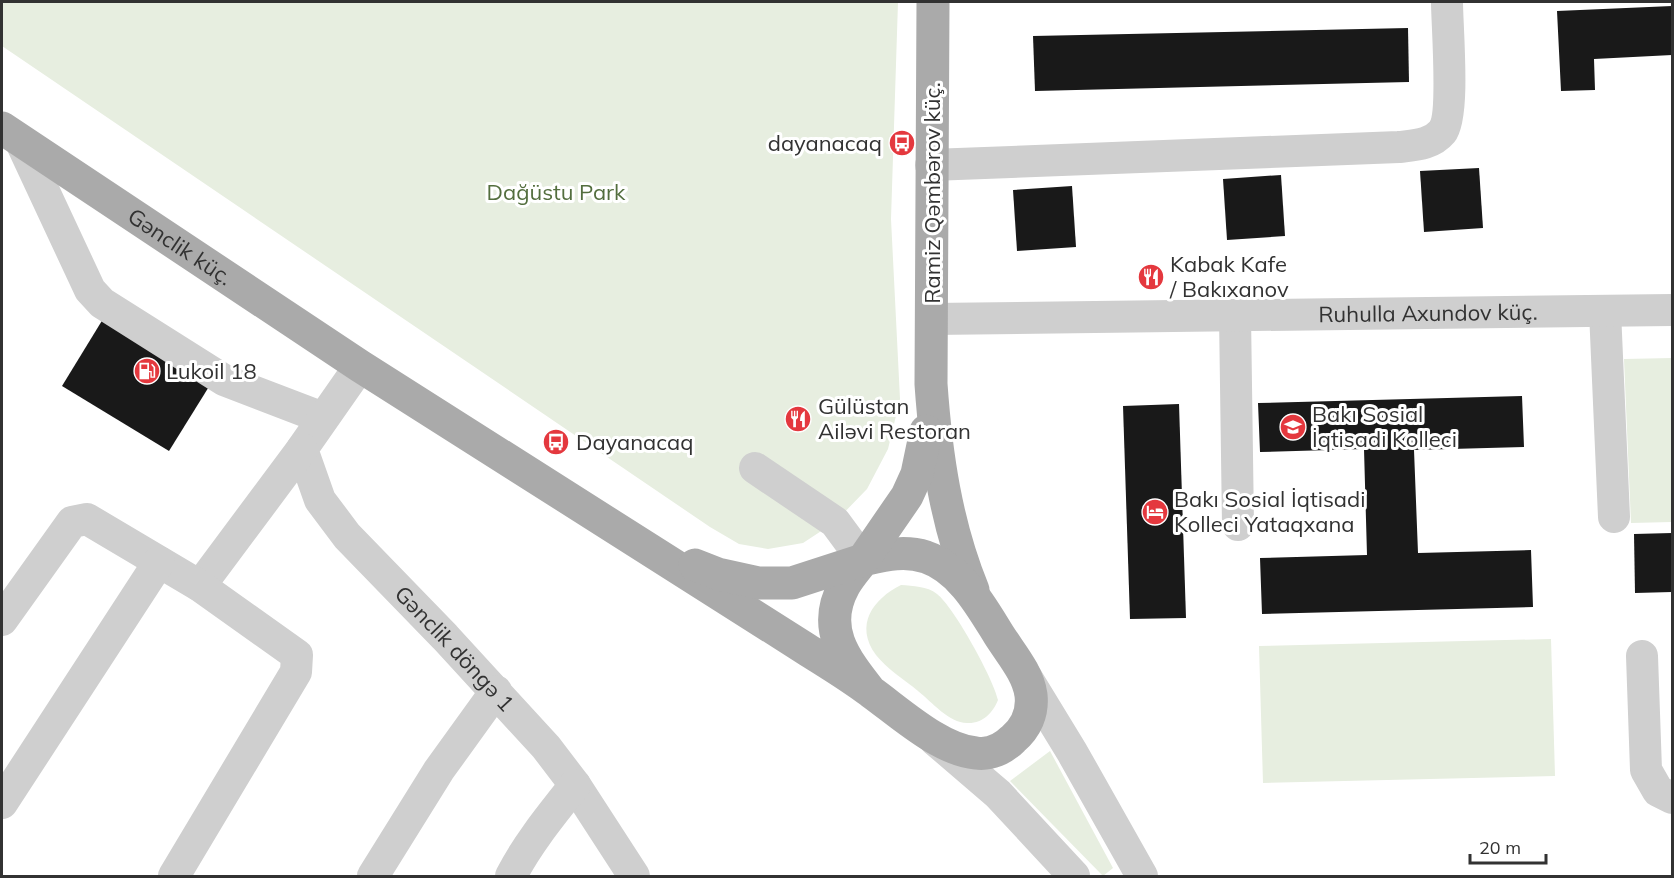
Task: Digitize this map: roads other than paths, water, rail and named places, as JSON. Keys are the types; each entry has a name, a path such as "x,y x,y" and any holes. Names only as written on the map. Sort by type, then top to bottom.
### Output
{"main road":[{"name":"Ramiz Qəmbərov küç.","path":"931,384 933,2"},
{"name":"Gənclik küç.","path":"11,134 360,366 619,532"},
{"path":"870,691 847,662 837,640 835,622 837,603 845,585 897,513 916,474 925,438 931,384"},
{"path":"931,384 940,473 949,515 959,553 978,600"},
{"path":"619,532 718,574 759,583 792,583 864,560 899,552 927,557 954,574 978,600 1022,669 1031,694 1031,712 1022,732 1007,745 994,752 976,753 953,746 930,735 870,691 619,532"}],"street":[{"path":"931,165 1399,147 1426,144 1443,131 1449,110 1447,2"},
{"path":"11,134 90,291 102,303 224,380 323,418"},
{"name":"Ruhulla Axundov küç.","path":"932,319 1672,310"},
{"path":"1605,311 1614,517"},
{"path":"1235,315 1238,525"},
{"path":"200,586 302,449 360,366"},
{"name":"Gənclik döngə 1","path":"302,449 320,500 347,536 496,691 546,747 575,785 629,874"},
{"path":"755,468 835,522 864,560"},
{"path":"2,620 72,522 87,519 200,586 297,655 296,672 174,876"},
{"path":"2,803 159,562"},
{"path":"1642,656 1646,770 1658,791 1672,798"},
{"path":"1022,669 1142,876"},
{"path":"374,876 439,770 496,691"},
{"path":"930,735 998,794 1074,876"},
{"path":"511,876 545,824 575,785"}],"place":[{"name":"dayanacaq","path":"902,143"},
{"name":"Kabak Kafe / Bakıxanov","path":"1151,277"},
{"name":"Lukoil 18","path":"147,371"},
{"name":"Gülüstan Ailəvi Restoran","path":"798,419"},
{"name":"Bakı Sosial İqtisadi Kolleci","path":"1293,427"},
{"name":"Dayanacaq","path":"556,442"},
{"name":"Bakı Sosial İqtisadi Kolleci Yataqxana","path":"1155,512"}],"park label":[{"name":"Dağüstu Park","path":"556,192"}]}
